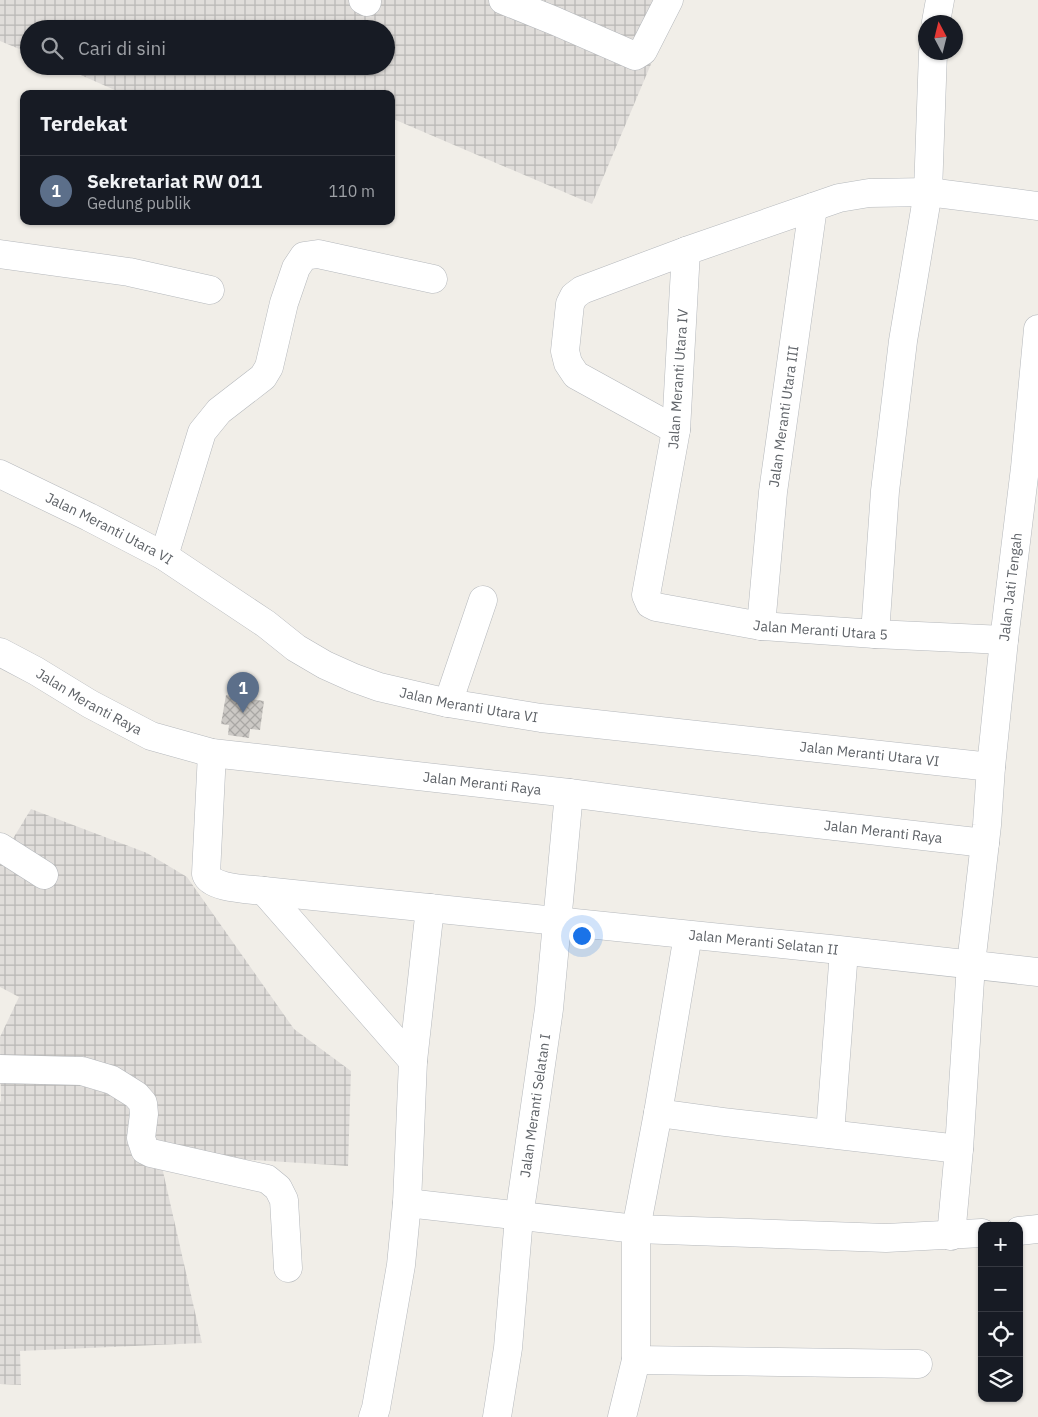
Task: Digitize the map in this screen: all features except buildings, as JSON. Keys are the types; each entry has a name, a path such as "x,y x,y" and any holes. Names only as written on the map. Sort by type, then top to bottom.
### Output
{"street":[{"path":"504,0 559,10 635,56 643,51 669,0"},
{"path":"937,15 940,0"},
{"path":"875,634 886,491 903,341 928,192 933,60"},
{"path":"676,430 576,375 568,363 565,351 570,304 574,296 582,290 686,251 839,198 869,193 928,192 1038,206"},
{"name":"Jalan Meranti Utara III","path":"761,626 773,492 814,207"},
{"name":"Jalan Meranti Utara IV","path":"646,595 676,430 686,251"},
{"path":"0,254 129,272 210,290"},
{"path":"164,556 202,432 219,411 263,377 269,367 284,303 296,268 304,256 318,254 433,279"},
{"name":"Jalan Jati Tengah","path":"951,1236 959,1149 971,964 986,834 1004,640 1025,468 1038,329"},
{"name":"Jalan Meranti Utara VI","path":"0,474 164,556 266,624 296,648 325,665 379,687 448,703 540,718 990,778"},
{"name":"Jalan Meranti Utara 5","path":"646,595 650,604 656,607 761,626 1004,640"},
{"path":"448,703 483,600"},
{"name":"Jalan Meranti Raya","path":"0,652 36,671 90,704 151,736 212,753 569,793 762,818 986,834"},
{"name":"Jalan Meranti Selatan II","path":"212,753 206,874 207,878 216,884 264,892 1038,972"},
{"name":"Jalan Meranti Selatan I","path":"497,1417 508,1348 519,1216 549,1009 569,793"},
{"path":"0,846 44,876"},
{"path":"264,892 413,1061"},
{"path":"373,1417 401,1265 407,1203 413,1061 430,908"},
{"path":"622,1417 636,1360 636,1230 688,935"},
{"path":"830,1134 844,951"},
{"path":"0,1069 82,1070 112,1080 136,1094 143,1104 144,1114 140,1138 145,1150 151,1153 267,1179 278,1188 284,1200 288,1268"},
{"path":"658,1113 959,1149"},
{"path":"407,1203 636,1230 886,1238 978,1233"},
{"path":"1023,1231 1038,1230"},
{"path":"636,1360 918,1364"}],"shaded area":[{"path":"0,0 678,0 592,204 395,120 395,90 115,90 81,75 395,75 395,20 20,20 20,49 0,41"},
{"path":"31,809 147,853 187,877 294,1029 351,1071 348,1166 159,1154 202,1343 20,1351 21,1385 0,1384 0,1037 19,997 0,987 0,860"}],"place":[{"name":"Sekretariat RW 011","path":"243,713"}]}
